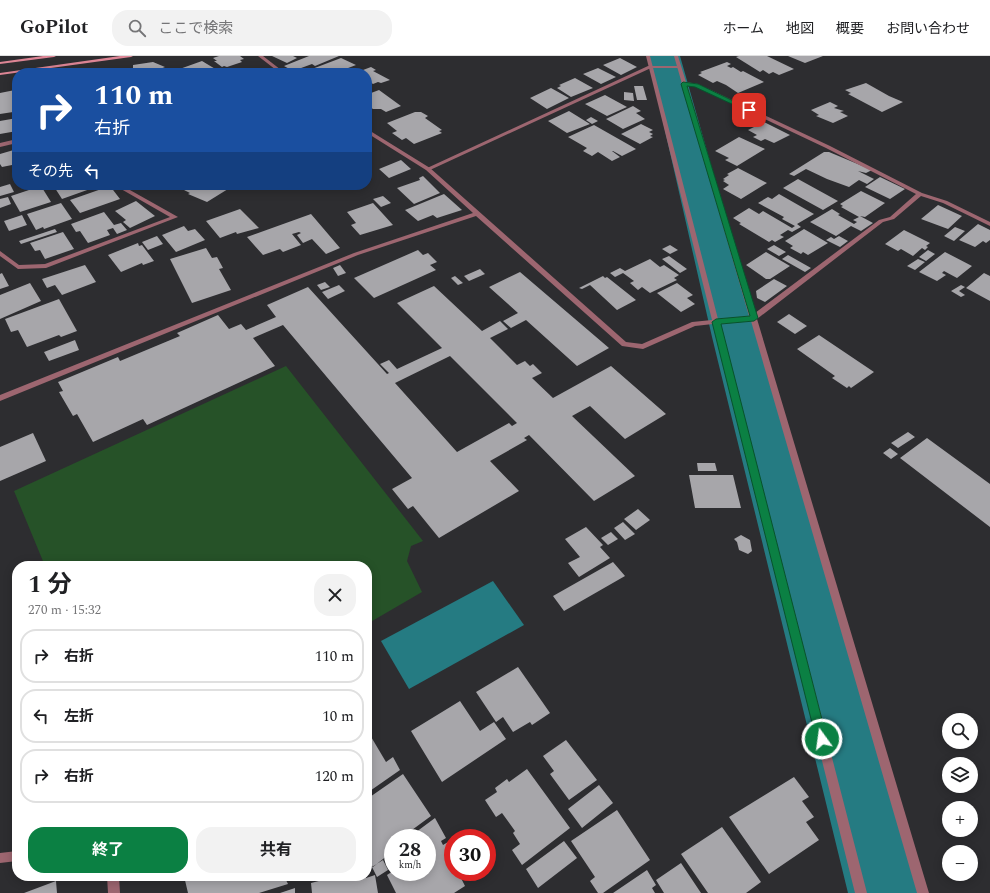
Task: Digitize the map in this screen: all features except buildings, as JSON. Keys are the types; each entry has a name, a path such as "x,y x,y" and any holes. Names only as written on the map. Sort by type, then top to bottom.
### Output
{"main road":[{"path":"0,63 54,56"},
{"path":"44,68 131,56"},
{"path":"0,74 12,72"}],"street":[{"path":"260,56 276,68"},
{"path":"648,56 653,67 718,322 861,893"},
{"path":"676,56 676,67 683,84 750,319 923,893"},
{"path":"428,169 653,67 676,67"},
{"path":"683,84 696,85 828,147 920,194 945,202 990,224"},
{"path":"372,134 428,169 624,344 643,347 694,324 750,319 881,221 892,218 920,194"},
{"path":"0,145 12,142"},
{"path":"0,253 18,267 46,266 175,217 126,190"},
{"path":"0,398 356,254 478,213"},
{"path":"0,858 12,857"},
{"path":"113,881 114,893"}],"green space":[{"path":"286,366 423,541 411,546 407,561 422,592 372,621 372,561 43,561 14,491"}],"water":[{"path":"493,581 524,625 409,689 381,641"}],"waterway":[{"path":"664,56 736,337 886,893"}],"route":[{"path":"749,110 696,85 683,84 754,318 716,322 822,739"}]}
